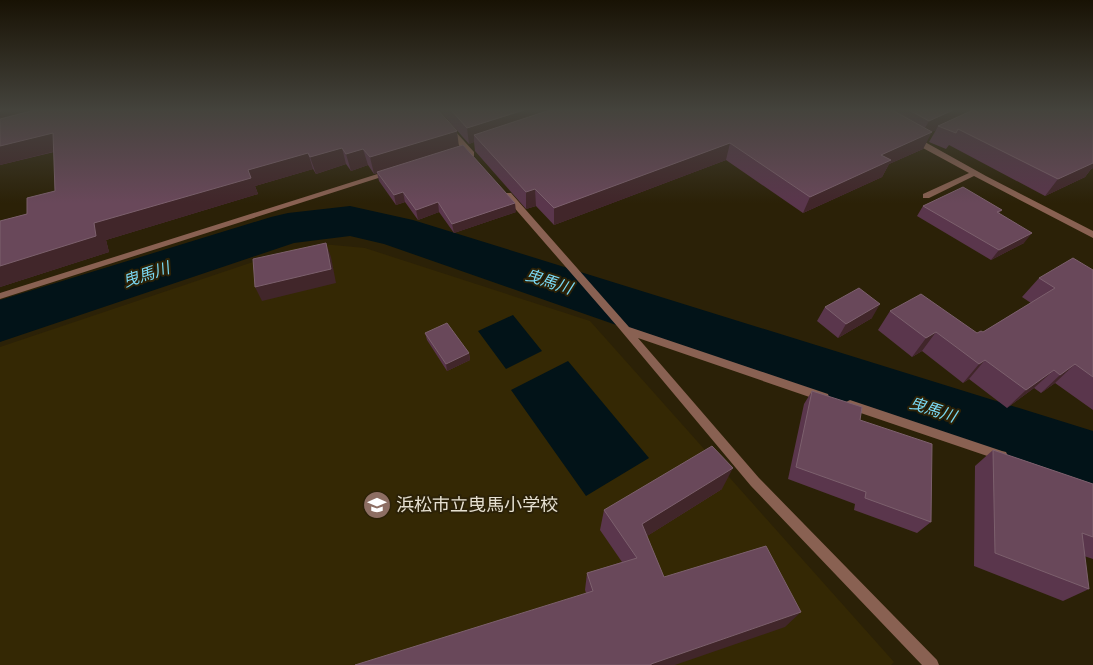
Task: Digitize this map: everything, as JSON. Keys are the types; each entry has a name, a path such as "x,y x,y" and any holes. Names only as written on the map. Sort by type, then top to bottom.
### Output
{"street":[{"path":"460,141 480,163"},
{"path":"920,142 1093,235"},
{"path":"457,152 476,146"},
{"path":"0,296 400,170"},
{"path":"926,196 975,173"},
{"path":"499,185 577,273 755,482 932,665"},
{"path":"622,326 1009,459"}],"shaded area":[{"name":"浜松市立曳馬小学校","path":"322,244 365,248 590,321 894,662 891,665 0,665 0,347 292,249"},
{"path":"513,315 542,351 506,369 478,331"},
{"path":"568,361 649,458 586,496 511,390"}],"building":[{"path":"0,141 20,141 0,146"},
{"path":"53,141 423,141 370,157 363,149 346,154 342,148 310,157 308,153 248,170 251,178 94,223 96,236 0,266 0,221 27,214 27,198 55,191"},
{"path":"480,141 912,141 881,155 891,160 810,197 730,143 554,208 535,189 526,192"},
{"path":"982,141 1093,141 1093,163 1058,179"},
{"path":"463,145 515,203 452,224 438,202 416,210 403,192 394,195 377,172"},
{"path":"963,187 1002,210 997,212 1032,233 999,250 923,206"},
{"path":"326,243 331,269 255,287 253,259"},
{"path":"1073,258 1093,270 1093,377 1075,364 1060,375 1054,370 1026,390 985,360 979,364 936,332 926,338 890,311 921,294 977,333 983,332 1055,288 1039,278"},
{"path":"859,288 880,304 846,324 825,307"},
{"path":"447,323 469,353 446,364 425,333"},
{"path":"812,391 862,407 860,420 932,444 931,522 865,498 866,492 796,467"},
{"path":"712,446 733,468 642,524 664,577 766,546 801,612 651,665 355,665 593,591 587,573 637,558 604,510"},
{"path":"993,450 1093,484 1093,537 1082,533 1089,589 995,553"}],"waterway":[{"name":"曳馬川","path":"0,321 288,228 350,221 396,231 1093,461"}],"place":[{"name":"浜松市立曳馬小学校","path":"377,505"}]}
